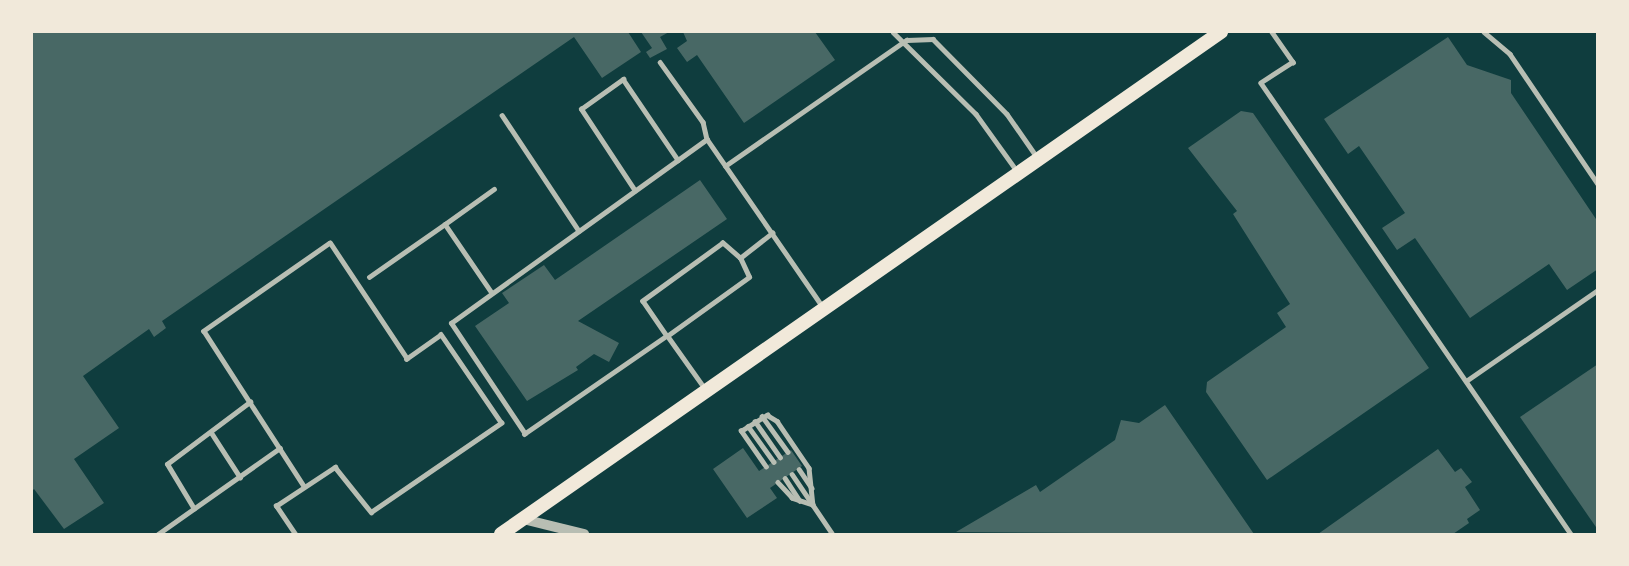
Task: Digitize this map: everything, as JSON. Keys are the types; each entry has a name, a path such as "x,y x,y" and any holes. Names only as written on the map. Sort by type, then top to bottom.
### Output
{"main road":[{"path":"501,534 1221,32"}],"street":[{"path":"523,519 584,534"}],"lane":[{"path":"893,32 906,40 919,60 976,114 1018,172"},
{"path":"1272,32 1293,62 1261,83 1571,534"},
{"path":"1484,32 1510,54 1598,184"},
{"path":"725,166 906,40 933,39 1007,114 1038,159"},
{"path":"660,62 703,122 707,139 824,308"},
{"path":"635,191 581,109 623,79 678,160"},
{"path":"502,115 579,231"},
{"path":"706,391 667,336 643,301 723,243 740,258 750,277 667,336 525,434 451,323 707,139"},
{"path":"369,277 494,189"},
{"path":"445,224 492,293"},
{"path":"740,258 772,233"},
{"path":"295,534 276,506 335,467 371,512 501,423 441,335 407,359 330,243 204,331 304,486"},
{"path":"1466,381 1598,290"},
{"path":"194,509 167,464 250,402"},
{"path":"762,416 741,431 766,467"},
{"path":"762,416 788,452"},
{"path":"762,416 777,421 809,468 814,490 813,505"},
{"path":"755,421 780,457"},
{"path":"748,426 774,462"},
{"path":"211,432 240,477"},
{"path":"158,534 279,448"},
{"path":"799,469 814,490"},
{"path":"792,474 832,533"},
{"path":"785,478 801,501"},
{"path":"778,483 801,501 813,505"}],"building":[{"path":"32,32 628,32 641,52 602,78 574,37 162,321 166,328 154,337 149,329 83,376 119,428 74,459 104,503 64,529 34,489 32,491"},
{"path":"641,32 669,32 660,37 667,49 650,58 646,52 652,48"},
{"path":"683,32 815,32 835,60 744,123 697,55 687,62 677,48 687,41"},
{"path":"1448,37 1467,65 1511,80 1511,93 1598,222 1598,269 1567,290 1549,264 1470,318 1415,238 1397,250 1382,228 1405,213 1359,146 1348,154 1324,119"},
{"path":"1241,111 1253,113 1429,368 1267,480 1206,392 1207,382 1286,327 1277,313 1290,304 1233,214 1237,211 1188,148"},
{"path":"700,180 727,219 578,321 619,343 609,362 594,354 576,367 578,370 527,401 475,326 509,303 502,293 544,265 555,280"},
{"path":"1598,364 1598,530 1520,417"},
{"path":"1165,405 1254,534 956,532 1036,485 1040,492 1115,440 1121,420 1139,423"},
{"path":"743,448 759,471 791,450 802,466 770,488 777,498 747,518 713,469"},
{"path":"1438,449 1455,472 1461,468 1472,482 1465,487 1480,510 1467,519 1469,523 1453,534 1318,534"}]}
